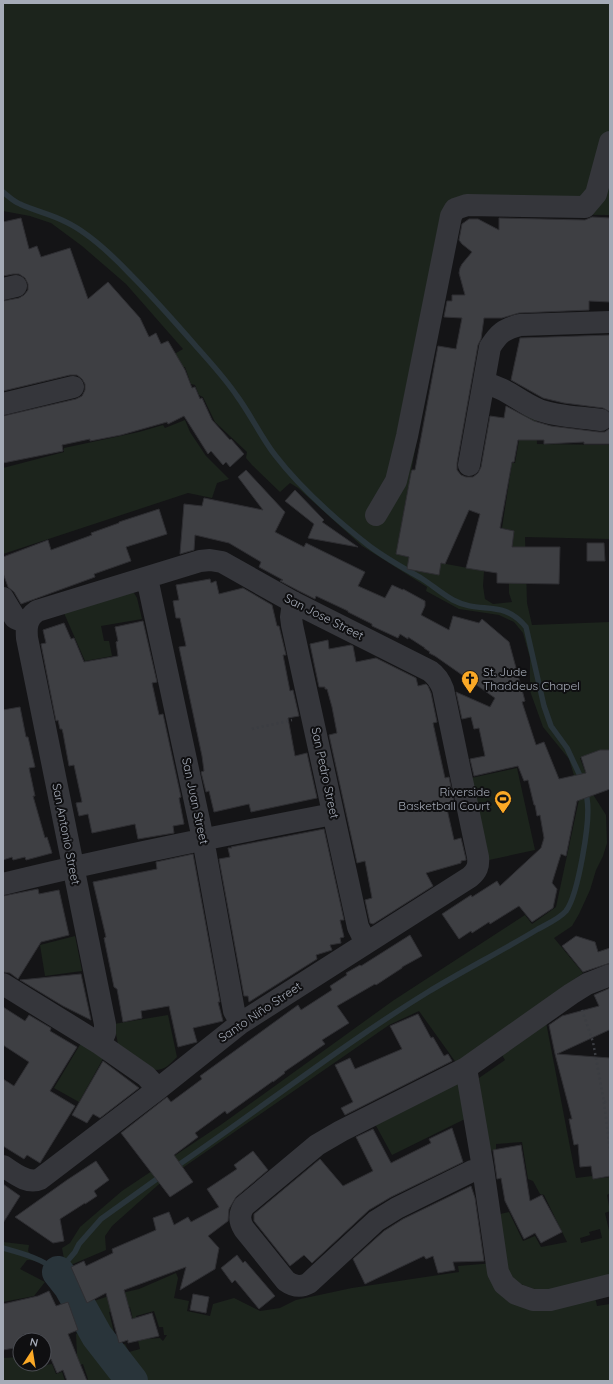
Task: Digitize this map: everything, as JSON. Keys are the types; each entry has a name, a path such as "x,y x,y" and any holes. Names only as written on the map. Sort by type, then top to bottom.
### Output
{"street":[{"path":"376,515 396,481 407,436 451,216 455,209 467,204 585,207 596,194 610,142"},
{"path":"469,465 490,347 497,335 509,328 520,325 610,322"},
{"path":"484,383 505,390 529,405 541,410 554,414 601,420"},
{"path":"3,404 73,388"},
{"name":"San Jose Street","path":"27,623 32,614 37,611 200,561 214,560 226,564 292,602 430,671 438,679 443,689 478,857 478,868"},
{"name":"San Juan Street","path":"148,578 203,839 234,1011 241,1023"},
{"path":"3,598 15,618 27,623"},
{"name":"San Pedro Street","path":"292,602 292,625 333,814 358,927 366,943"},
{"name":"San Antonio Street","path":"27,623 27,638 105,1024 105,1032 100,1044"},
{"path":"3,884 73,867 203,839 333,814"},
{"name":"Santo Niño Street","path":"3,1166 26,1180 36,1181 40,1179 158,1089 241,1023 470,878 478,868"},
{"path":"483,1168 465,1175 384,1215 368,1227 309,1284 303,1286 294,1285 286,1281 244,1229 240,1220 240,1213 244,1206 317,1145 341,1131 466,1068 571,994 587,984 610,975"},
{"path":"3,984 100,1044 146,1076 158,1089"},
{"path":"466,1068 483,1168 498,1272 504,1284 516,1294 533,1300 550,1300 610,1285"}],"path":[{"path":"252,729 312,716"},
{"path":"571,994 581,1009 593,1042 604,1102 610,1151"},
{"path":"604,1102 610,1101"}],"shaded area":[{"path":"3,3 610,3 610,215 458,214 396,554 409,557 407,569 439,575 441,563 484,571 483,586 485,599 493,604 512,602 509,593 509,578 514,531 502,528 512,463 515,463 524,412 536,419 537,444 610,445 610,539 525,537 527,603 532,625 610,622 610,750 590,754 580,758 594,796 606,815 607,843 590,890 579,914 572,926 554,938 583,973 457,1064 419,1011 389,1025 158,1185 112,1226 105,1236 106,1250 66,1267 63,1272 74,1290 88,1303 139,1289 176,1273 178,1278 174,1298 189,1301 187,1311 210,1316 213,1304 234,1298 260,1311 280,1308 296,1300 352,1288 459,1272 458,1266 494,1263 499,1286 595,1297 597,1306 610,1304 610,1381 85,1381 88,1379 83,1364 76,1367 72,1358 77,1355 76,1334 85,1329 73,1307 56,1286 54,1282 54,1275 50,1269 37,1261 27,1260 20,1269 45,1282 34,1296 3,1302 3,1242 29,1245 28,1251 33,1257 54,1266 62,1262 64,1259 62,1248 70,1243 80,1227 122,1191 222,1124 394,1000 525,915 532,924 556,907 580,795 569,759 543,727 530,691 530,658 523,633 514,622 499,615 459,609 426,591 427,587 362,546 298,488 290,483 280,492 246,458 247,452 215,422 203,397 199,395 195,385 191,384 185,367 171,372 166,359 183,349 126,284 82,246 51,223 30,216 3,211","holes":["130,1307 140,1349 129,1352 125,1344 117,1345 109,1312","154,1311 159,1327 163,1327 164,1335 167,1335 163,1341 160,1338 147,1339 146,1332 141,1334 136,1316"]},
{"path":"185,420 190,432 206,456 229,479 217,483 212,498 188,493 3,554 3,468 64,452 64,448 139,432 163,425 165,428"},
{"path":"134,593 137,598 142,619 101,626 104,641 109,641 112,656 85,661 64,613"},
{"name":"Riverside Basketball Court","path":"517,768 535,850 489,860 471,778"},
{"path":"75,936 82,971 45,976 40,945"},
{"path":"168,1015 177,1057 165,1068 155,1070 118,1044 114,1024"},
{"path":"545,1017 576,1178 592,1176 593,1179 610,1177 610,1193 607,1195 610,1211 605,1213 610,1235 610,1281 551,1295 509,1280 496,1215 509,1212 523,1241 535,1236 541,1247 567,1242 544,1195 540,1194 533,1181 528,1179 522,1142 496,1144 496,1150 487,1151 479,1078 505,1060 499,1050","holes":["600,1229 602,1238 581,1243 580,1238 590,1235 589,1232"]},
{"path":"81,1043 104,1057 79,1102 54,1088"},
{"path":"457,1079 467,1118 392,1155 374,1122"},
{"path":"12,1357 12,1372 52,1372 52,1364 56,1374 62,1372 65,1381 3,1381 3,1358"}],"building":[{"path":"592,217 610,218 610,302 589,301 589,310 519,313 502,318 484,318 457,463 457,470 461,475 473,477 478,473 481,467 490,416 504,418 506,406 534,421 551,426 599,432 605,432 610,428 610,444 584,444 584,442 544,444 544,440 518,440 514,462 512,462 500,528 514,531 512,547 560,547 559,584 497,583 497,573 466,568 480,514 469,510 445,564 441,563 439,575 407,569 409,557 396,554 411,473 412,470 415,470 438,346 456,349 462,318 444,317 447,301 452,301 452,295 465,295 459,273 462,264 472,252 459,240 462,224 469,219 478,219 499,230 499,218 585,220"},
{"path":"21,218 29,249 37,246 41,257 70,248 88,299 108,282 140,318 149,337 156,333 161,344 168,341 185,370 192,388 195,387 200,399 202,398 212,420 244,454 230,467 226,462 223,465 211,451 208,454 184,416 168,424 167,422 121,435 90,441 90,439 62,445 63,451 3,463 3,416 76,399 82,396 85,390 85,384 82,379 77,375 70,375 3,391 3,301 19,298 24,295 28,290 28,284 25,278 19,274 3,276 3,222"},
{"path":"610,335 610,412 603,408 564,403 543,398 511,380 520,338"},
{"path":"246,470 285,512 275,532 304,547 306,543 365,572 358,586 385,598 392,585 425,601 425,606 421,615 449,630 453,616 479,623 482,619 509,642 525,701 522,702 536,745 544,742 559,779 586,773 581,757 600,750 610,750 610,789 577,801 566,856 561,854 552,883 557,889 553,908 532,922 519,906 490,924 489,922 459,939 442,914 471,895 472,897 497,881 500,886 541,848 544,838 540,815 537,816 528,780 524,781 518,766 474,776 470,759 485,756 479,728 474,729 471,717 462,719 456,692 490,707 495,698 408,637 408,639 400,634 398,638 372,626 372,624 348,611 316,596 315,599 299,591 280,581 283,580 259,567 261,562 229,543 195,535 194,550 180,554 184,504 202,506 204,498 263,510 238,477"},
{"path":"295,490 324,520 322,522 358,547 308,538 314,524 285,501"},
{"path":"159,509 167,534 126,547 131,561 94,574 95,577 21,604 14,592 8,587 3,573 3,557 48,540 51,550 92,535 91,533 119,522"},
{"path":"587,543 604,543 605,561 587,561"},
{"path":"210,579 211,583 216,581 219,594 243,588 272,605 286,655 283,655 290,691 293,690 299,716 288,718 295,756 307,753 317,798 251,812 249,804 214,812 209,791 206,792 201,772 204,771 202,756 179,647 186,646 180,618 176,618 173,601 179,600 176,585"},
{"path":"143,621 157,682 152,683 159,715 163,714 181,797 179,798 184,824 173,826 174,833 138,839 135,824 92,833 88,814 79,816 76,803 82,802 74,765 69,766 62,729 60,729 58,720 56,721 41,644 46,643 43,630 64,623 71,639 74,638 84,662 118,656 116,642 118,641 115,627"},
{"path":"328,640 329,649 351,645 353,646 356,662 376,658 416,678 418,686 426,684 428,686 431,693 437,722 433,723 445,778 449,777 455,807 447,809 454,840 461,838 466,859 461,861 461,863 426,873 433,886 373,924 370,923 365,900 372,898 365,861 357,863 329,735 337,733 332,707 327,689 325,689 325,687 319,687 310,644"},
{"path":"20,707 26,737 28,737 35,767 29,768 35,796 33,796 45,838 47,837 52,853 26,860 25,857 13,860 12,857 3,860 3,710"},
{"path":"324,829 344,920 340,920 344,937 340,938 341,943 330,945 332,950 316,955 317,959 249,1002 248,996 244,996 219,859 230,857 228,848 232,848 231,847"},
{"path":"193,854 220,1002 218,1002 223,1021 193,1028 197,1042 178,1047 169,1006 141,1011 142,1018 123,1022 117,989 114,987 104,938 106,937 93,882 157,869 156,862"},
{"path":"38,889 39,894 59,890 69,935 41,942 18,979 10,973 3,972 3,896"},
{"path":"410,935 422,956 402,967 376,985 375,984 337,1006 349,1023 322,1040 325,1044 284,1072 285,1073 273,1082 227,1114 225,1111 195,1133 198,1137 174,1155 193,1182 170,1197 121,1133 167,1097 171,1102 202,1079 200,1076 298,1005 301,1010 332,990 330,986 347,975 346,973 360,965 361,966"},
{"path":"576,936 595,942 598,952 610,948 610,963 583,972 562,946"},
{"path":"81,974 91,1020 63,1006 20,980"},
{"path":"610,988 610,1032 609,1030 557,1054 610,1058 610,1176 593,1179 591,1166 580,1167 578,1144 574,1145 569,1119 572,1119 549,1025 562,1016 599,1006 594,995"},
{"path":"3,1007 25,1021 29,1015 51,1028 50,1031 77,1047 50,1091 75,1106 40,1163 27,1155 24,1159 3,1146 3,1079 14,1086 29,1062 3,1045"},
{"path":"418,1014 431,1038 433,1037 444,1056 448,1054 452,1061 345,1115 341,1108 353,1102 335,1065 350,1058 355,1069 402,1049 390,1026"},
{"path":"103,1061 139,1088 100,1118 93,1114 87,1123 72,1115"},
{"path":"452,1128 463,1162 391,1197 369,1210 312,1263 304,1255 290,1266 254,1221 254,1214 320,1159 343,1186 373,1171 356,1137 373,1129 391,1163 431,1143 429,1139"},
{"path":"521,1145 530,1201 542,1195 562,1232 541,1243 535,1233 524,1239 505,1201 501,1178 497,1179 493,1150"},
{"path":"253,1151 268,1170 236,1197 229,1209 228,1221 208,1236 219,1248 215,1269 180,1290 186,1267 124,1290 132,1319 152,1313 159,1336 128,1343 128,1340 119,1343 106,1293 87,1303 71,1267 84,1261 86,1266 113,1253 112,1249 156,1230 153,1218 169,1212 174,1225 188,1217 191,1222 219,1207 207,1189 237,1169 234,1165"},
{"path":"96,1161 109,1180 94,1191 97,1196 60,1219 64,1241 53,1243 15,1217 67,1180"},
{"path":"3,1184 20,1196 3,1223"},
{"path":"471,1186 475,1198 484,1261 453,1262 455,1270 438,1273 433,1256 426,1259 424,1256 365,1284 353,1259 384,1231 403,1219"},
{"path":"237,1255 243,1263 245,1261 275,1296 259,1309 235,1280 232,1283 221,1268"},
{"path":"49,1291 56,1306 68,1302 78,1330 68,1334 87,1381 67,1381 63,1370 57,1373 52,1361 52,1332 12,1332 12,1348 3,1350 3,1304 38,1296"},
{"path":"193,1294 209,1297 206,1313 190,1310"}],"waterway":[{"path":"3,192 18,203 55,217 75,227 92,239 116,260 163,309 222,376 242,403 270,448 285,468 318,503 355,535 381,554 421,578 453,600 463,604 500,610 517,618 526,627 544,706 551,726 567,748 582,780"},
{"path":"174,1168 331,1056 395,1013 563,914 571,902 579,874 587,823 588,809 585,790"},
{"path":"3,1248 25,1254 46,1263 58,1272 75,1252 79,1244 101,1219 161,1176"},
{"path":"58,1272 69,1286 97,1336 132,1381"}],"place":[{"name":"St. Jude Thaddeus Chapel","path":"470,694"},
{"name":"Riverside Basketball Court","path":"503,814"}]}
